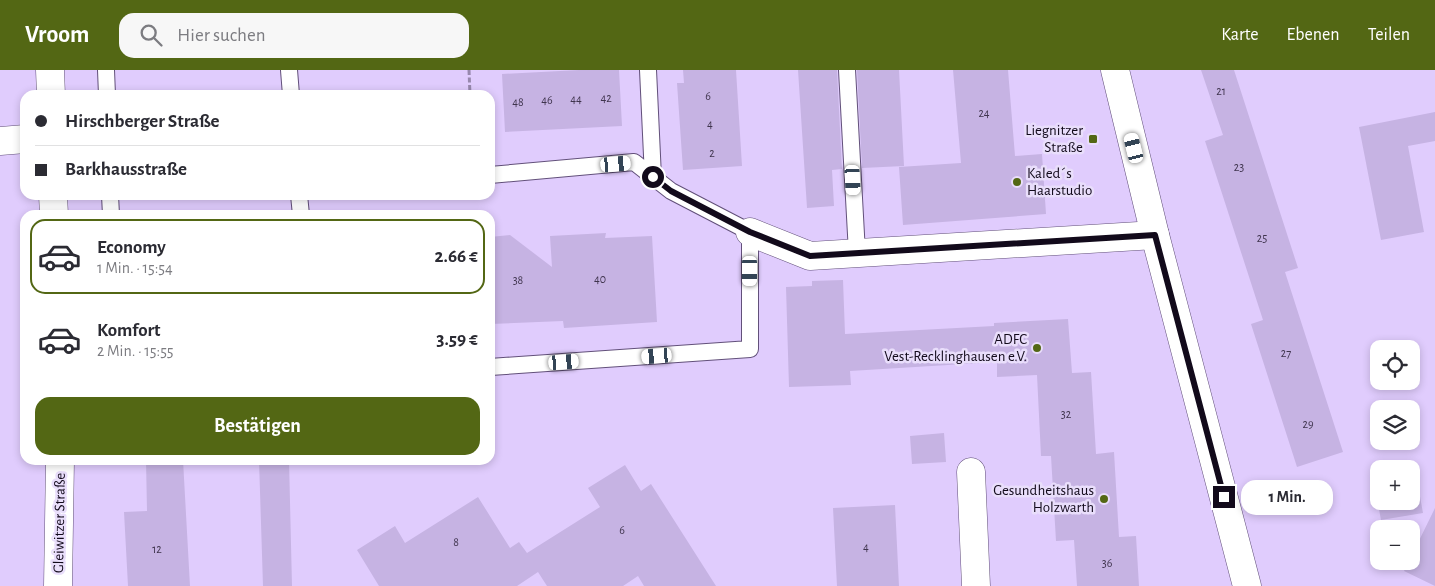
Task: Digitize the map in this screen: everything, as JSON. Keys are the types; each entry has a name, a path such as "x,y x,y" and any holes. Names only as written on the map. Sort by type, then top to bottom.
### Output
{"street":[{"path":"50,70 51,90"},
{"path":"1115,70 1155,235 1247,586"},
{"path":"0,141 20,140"},
{"path":"750,232 810,256 1155,235"},
{"name":"Gleiwitzer Straße","path":"58,586 60,465"},
{"path":"971,472 976,586"}],"lane":[{"path":"106,70 107,90"},
{"path":"289,70 291,90"},
{"path":"648,70 653,177"},
{"path":"847,70 857,253"},
{"path":"495,175 634,162 671,191 750,232 750,349 495,368"}],"path":[{"path":"469,70 470,90"}],"building":[{"path":"619,70 622,126 505,132 502,74"},
{"path":"683,70 736,70 742,166 683,170 677,83 684,83"},
{"path":"798,70 837,70 842,169 832,170 834,206 807,208"},
{"path":"857,70 899,70 904,166 862,168"},
{"path":"953,70 1008,70 1015,156 1042,154 1046,214 903,225 899,167 961,163"},
{"path":"1201,70 1234,70 1298,268 1285,272 1343,452 1297,467 1251,324 1263,320 1205,141 1223,135"},
{"path":"1435,112 1435,141 1408,146 1424,232 1381,240 1359,127"},
{"path":"606,233 605,238 652,236 657,322 564,328 563,321 495,324 495,236 510,235 552,267 550,236"},
{"path":"843,280 845,334 994,326 994,323 1068,319 1072,373 1091,372 1096,454 1114,452 1119,537 1136,536 1139,586 1077,586 1074,540 1056,541 1051,456 1041,456 1037,375 997,377 997,362 850,371 851,385 789,387 786,287 812,286 812,281"},
{"path":"944,433 946,462 912,464 910,436"},
{"path":"146,465 183,465 190,586 128,586 124,512 147,511"},
{"path":"259,465 289,465 292,586 263,586"},
{"path":"625,465 641,491 651,484 716,586 644,586 638,576 623,586 547,586 538,572 517,586 379,586 357,550 395,526 405,543 478,497 510,548 519,542 527,553 600,507 588,488"},
{"path":"1420,496 1423,513 1381,520 1379,510 1420,510"},
{"path":"895,505 899,586 837,586 833,508"},
{"path":"1435,508 1435,586 1404,571 1420,570 1420,539"}],"place":[{"name":"Liegnitzer Straße","path":"1093,139"},
{"name":"Kaled´s Haarstudio","path":"1017,182"},
{"name":"ADFC Vest-Recklinghausen e.V.","path":"1037,348"},
{"name":"Gesundheitshaus Holzwarth","path":"1104,499"}],"route":[{"path":"653,177 671,191 750,232 810,256 1155,235 1224,497"}]}
